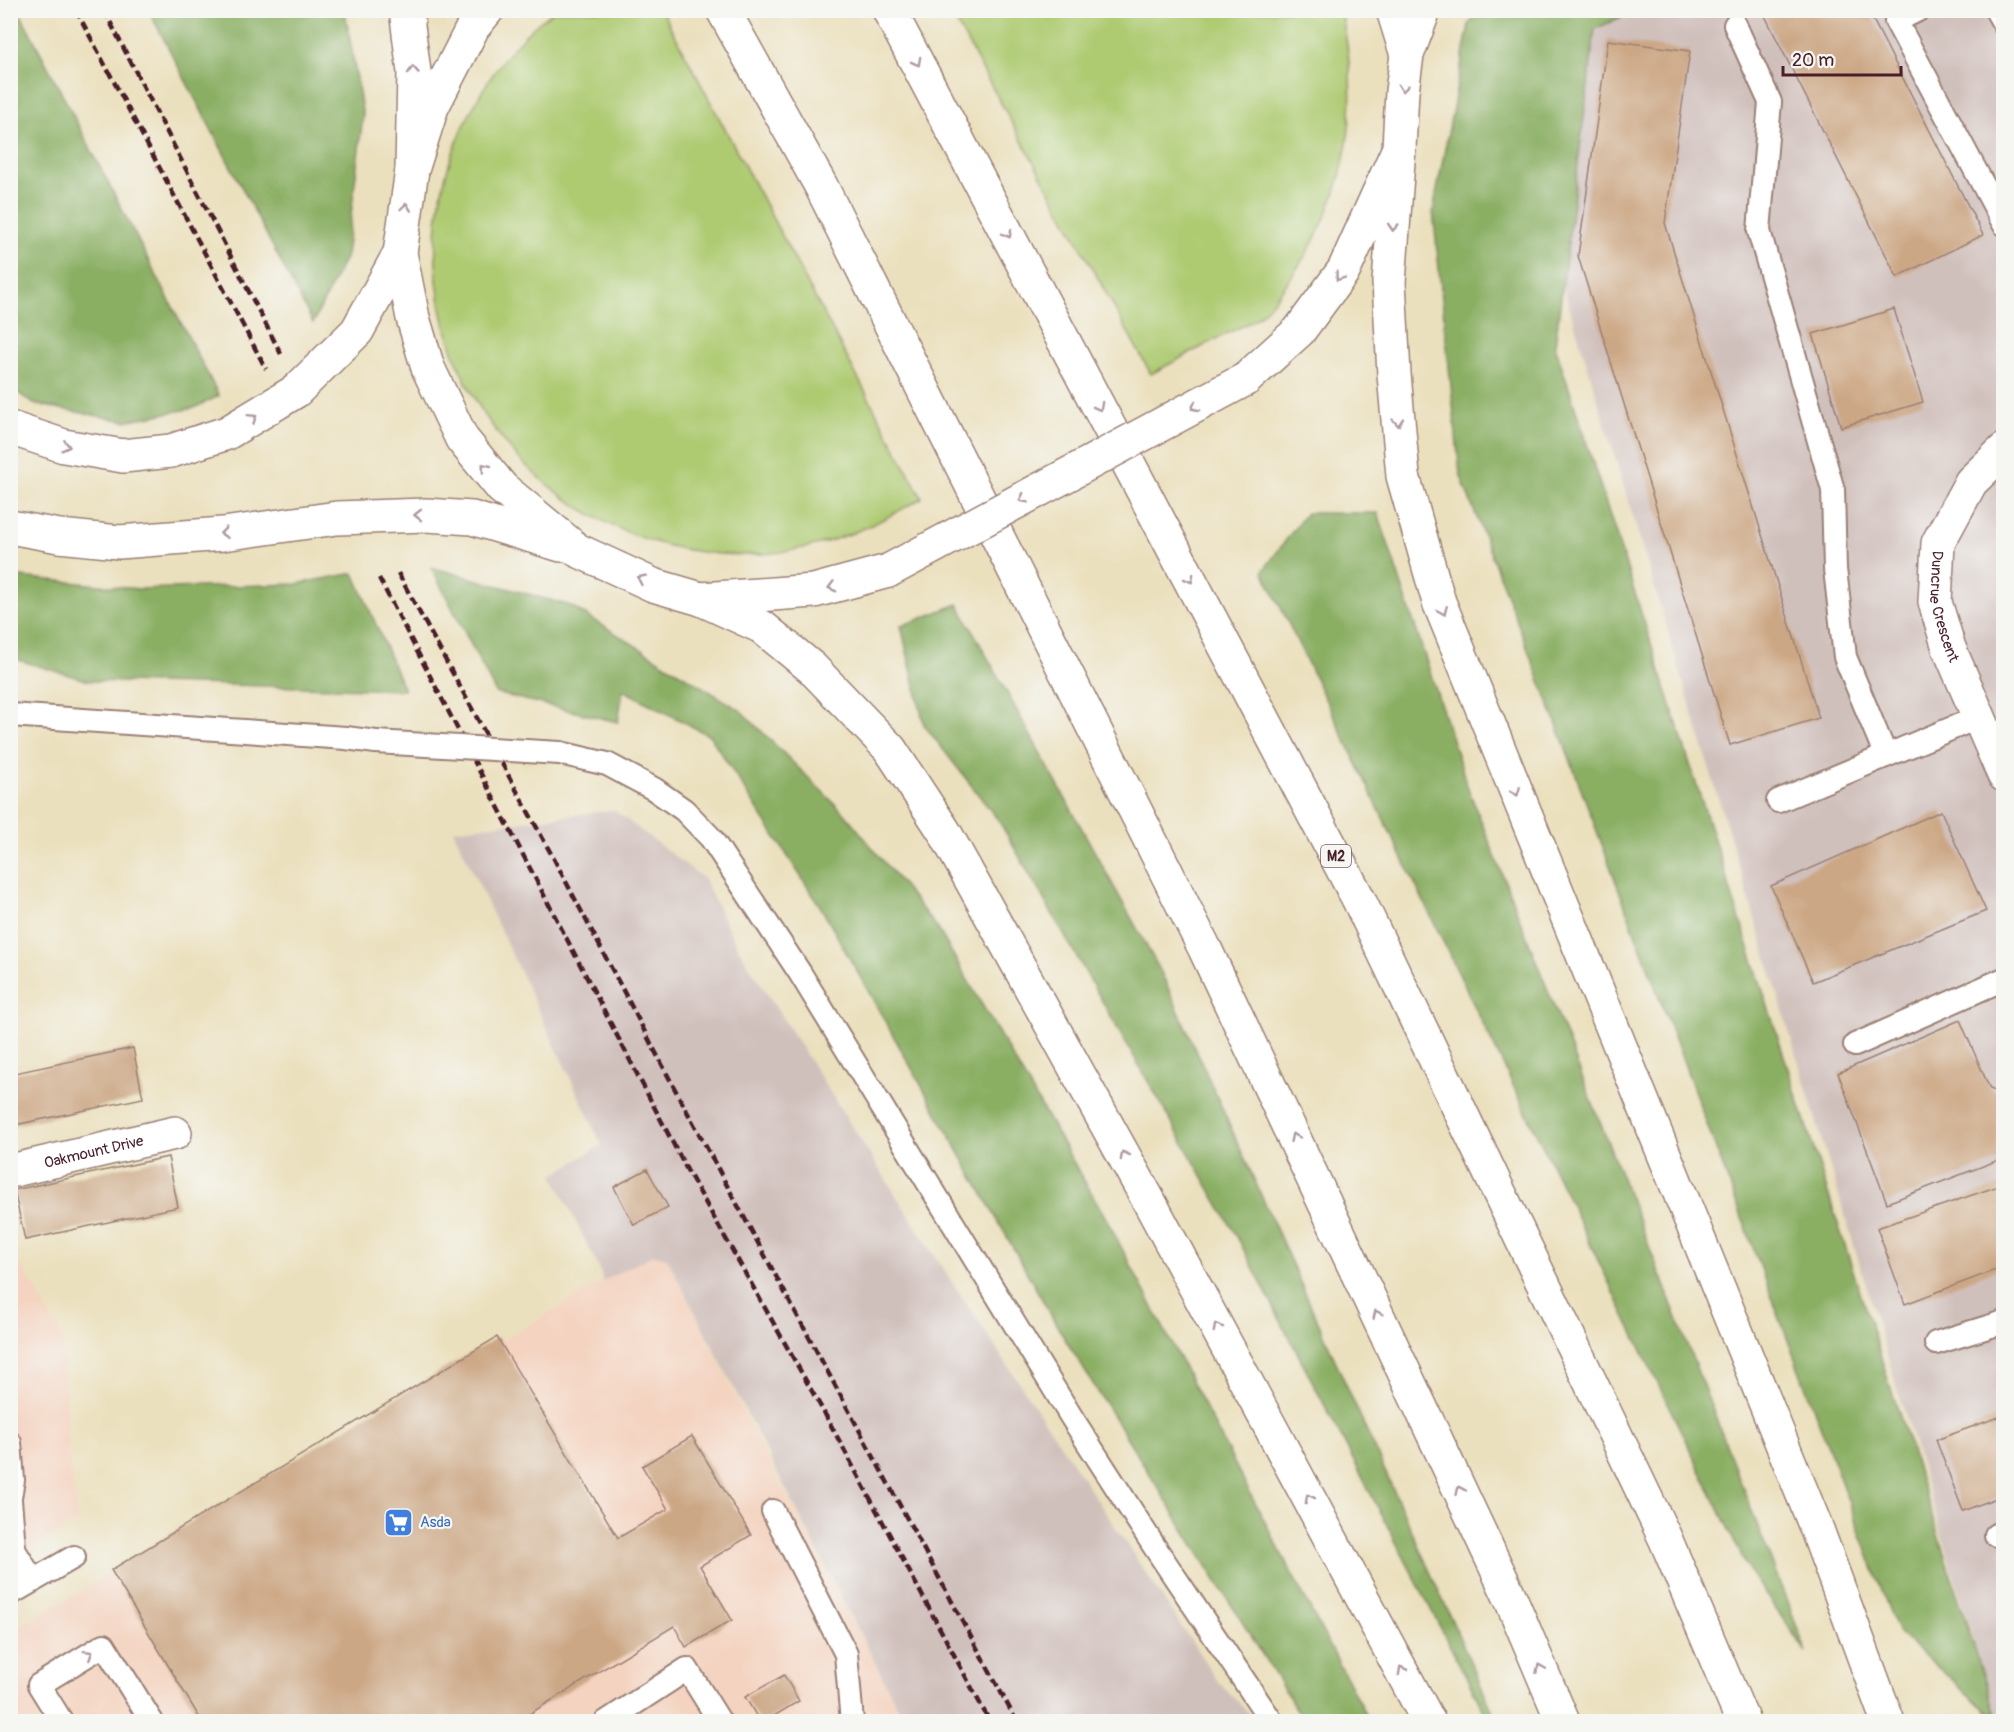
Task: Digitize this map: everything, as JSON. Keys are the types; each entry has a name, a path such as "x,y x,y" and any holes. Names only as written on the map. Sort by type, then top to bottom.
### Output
{"main road":[{"path":"406,10 414,72 412,171 400,253 413,318 428,368 462,439 502,488 577,550"},
{"path":"412,171 432,107 473,27 487,10"},
{"path":"723,10 821,186 1206,949 1510,1597 1563,1722"},
{"name":"M2","path":"889,10 1359,900 1665,1538 1743,1722"},
{"path":"1393,10 1407,56"},
{"path":"1424,10 1407,56 1402,91 1389,282 1403,476 1439,602 1816,1527 1888,1722"},
{"path":"701,599 814,591 888,571 1246,380 1299,331 1344,270 1399,148"},
{"path":"10,428 64,446 123,456 171,451 227,433 296,391 357,331 400,253"},
{"name":"Duncrue Crescent","path":"2004,450 1971,482 1938,543 1935,602 1949,648 2004,775"},
{"path":"10,527 59,536 119,542 223,534 337,518 426,515 472,518 577,550 653,585 701,599 762,627 812,668 890,749 944,831 1133,1172 1429,1722"},
{"name":"Oakmount Drive","path":"10,1171 175,1133"}],"lane":[{"path":"1918,10 1896,21 2004,224"},
{"path":"1996,10 2004,24"},
{"path":"1735,25 1770,102 1759,231 1833,490 1835,569 1845,657 1886,756"},
{"path":"10,715 560,753 607,764 654,789 684,810 711,838 800,973 1072,1418 1154,1546 1272,1722"},
{"path":"1778,801 1979,717"},
{"path":"1855,1045 2004,979"},
{"path":"1936,1343 2004,1322"},
{"path":"10,1443 13,1480 10,1498 12,1545 33,1581"},
{"path":"773,1511 846,1654 852,1722"},
{"path":"10,1594 74,1557"},
{"path":"62,1722 39,1685 105,1645 152,1722"},
{"path":"606,1722 687,1669 720,1722"}],"shaded area":[{"path":"1634,10 2003,11 2003,1721 1998,1721 1555,259 1595,29"},
{"path":"614,810 703,878 739,950 940,1264 1219,1683 1257,1721 905,1721 667,1258 653,1255 603,1281 599,1268 553,1175 602,1145 453,830"},
{"path":"653,1254 667,1258 758,1441 905,1721 11,1721 10,1632 603,1281"},
{"path":"23,1266 62,1338 69,1455 78,1521 11,1559 10,1268"}],"green space":[{"path":"1481,10 1634,11 1595,29 1555,345 1998,1721 1897,1631 1565,746 1460,474 1433,211 1469,24"},
{"path":"10,11 19,11 219,396 194,408 125,421 34,404 11,388"},
{"path":"149,11 345,11 363,116 346,256 313,323"},
{"path":"554,11 662,11 922,498 852,533 790,551 742,555 664,544 594,516 534,473 487,418 454,353 437,281 439,206 462,130 479,96 512,49 539,22"},
{"path":"950,11 1341,11 1350,80 1350,114 1339,179 1328,211 1313,242 1290,278 1266,309 1248,323 1151,374"},
{"path":"1306,513 1378,513 1468,788 1807,1653 1749,1571 1263,571"},
{"path":"431,567 571,606 740,710 846,815 938,929 1106,1218 1369,1721 1304,1721 1060,1331 820,906 710,736 623,690 618,722 496,693"},
{"path":"10,573 20,577 139,589 296,584 354,573 404,690 89,681 11,658"},
{"path":"958,604 1161,972 1497,1721 1489,1721 1236,1235 999,821 924,725 901,626"}],"building":[{"path":"1762,10 1868,10 1983,235 1897,277"},
{"path":"1608,40 1690,51 1665,223 1819,718 1730,745 1578,256"},
{"path":"1894,309 1923,402 1841,427 1813,334"},
{"path":"1941,811 1986,911 1813,982 1771,886"},
{"path":"1960,1020 1990,1089 2004,1095 2001,1115 2004,1120 2004,1158 1887,1203 1838,1073"},
{"path":"133,1048 143,1098 10,1126 10,1074"},
{"path":"168,1157 178,1207 25,1240 14,1190"},
{"path":"647,1169 668,1207 634,1225 614,1187"},
{"path":"2004,1184 2004,1267 1905,1304 1877,1228"},
{"name":"Asda","path":"497,1337 618,1538 668,1509 642,1466 692,1436 751,1535 700,1566 732,1620 686,1647 674,1626 516,1722 202,1722 111,1570"},
{"path":"2004,1415 2004,1495 1963,1511 1936,1440"},
{"path":"784,1675 799,1701 764,1722 760,1722 745,1697"}],"railway":[{"path":"76,10 266,369"},
{"path":"104,10 281,354"},
{"path":"398,573 1017,1722"},
{"path":"379,578 687,1170 826,1416 990,1722"}],"place":[{"name":"Asda","path":"399,1522"}]}
